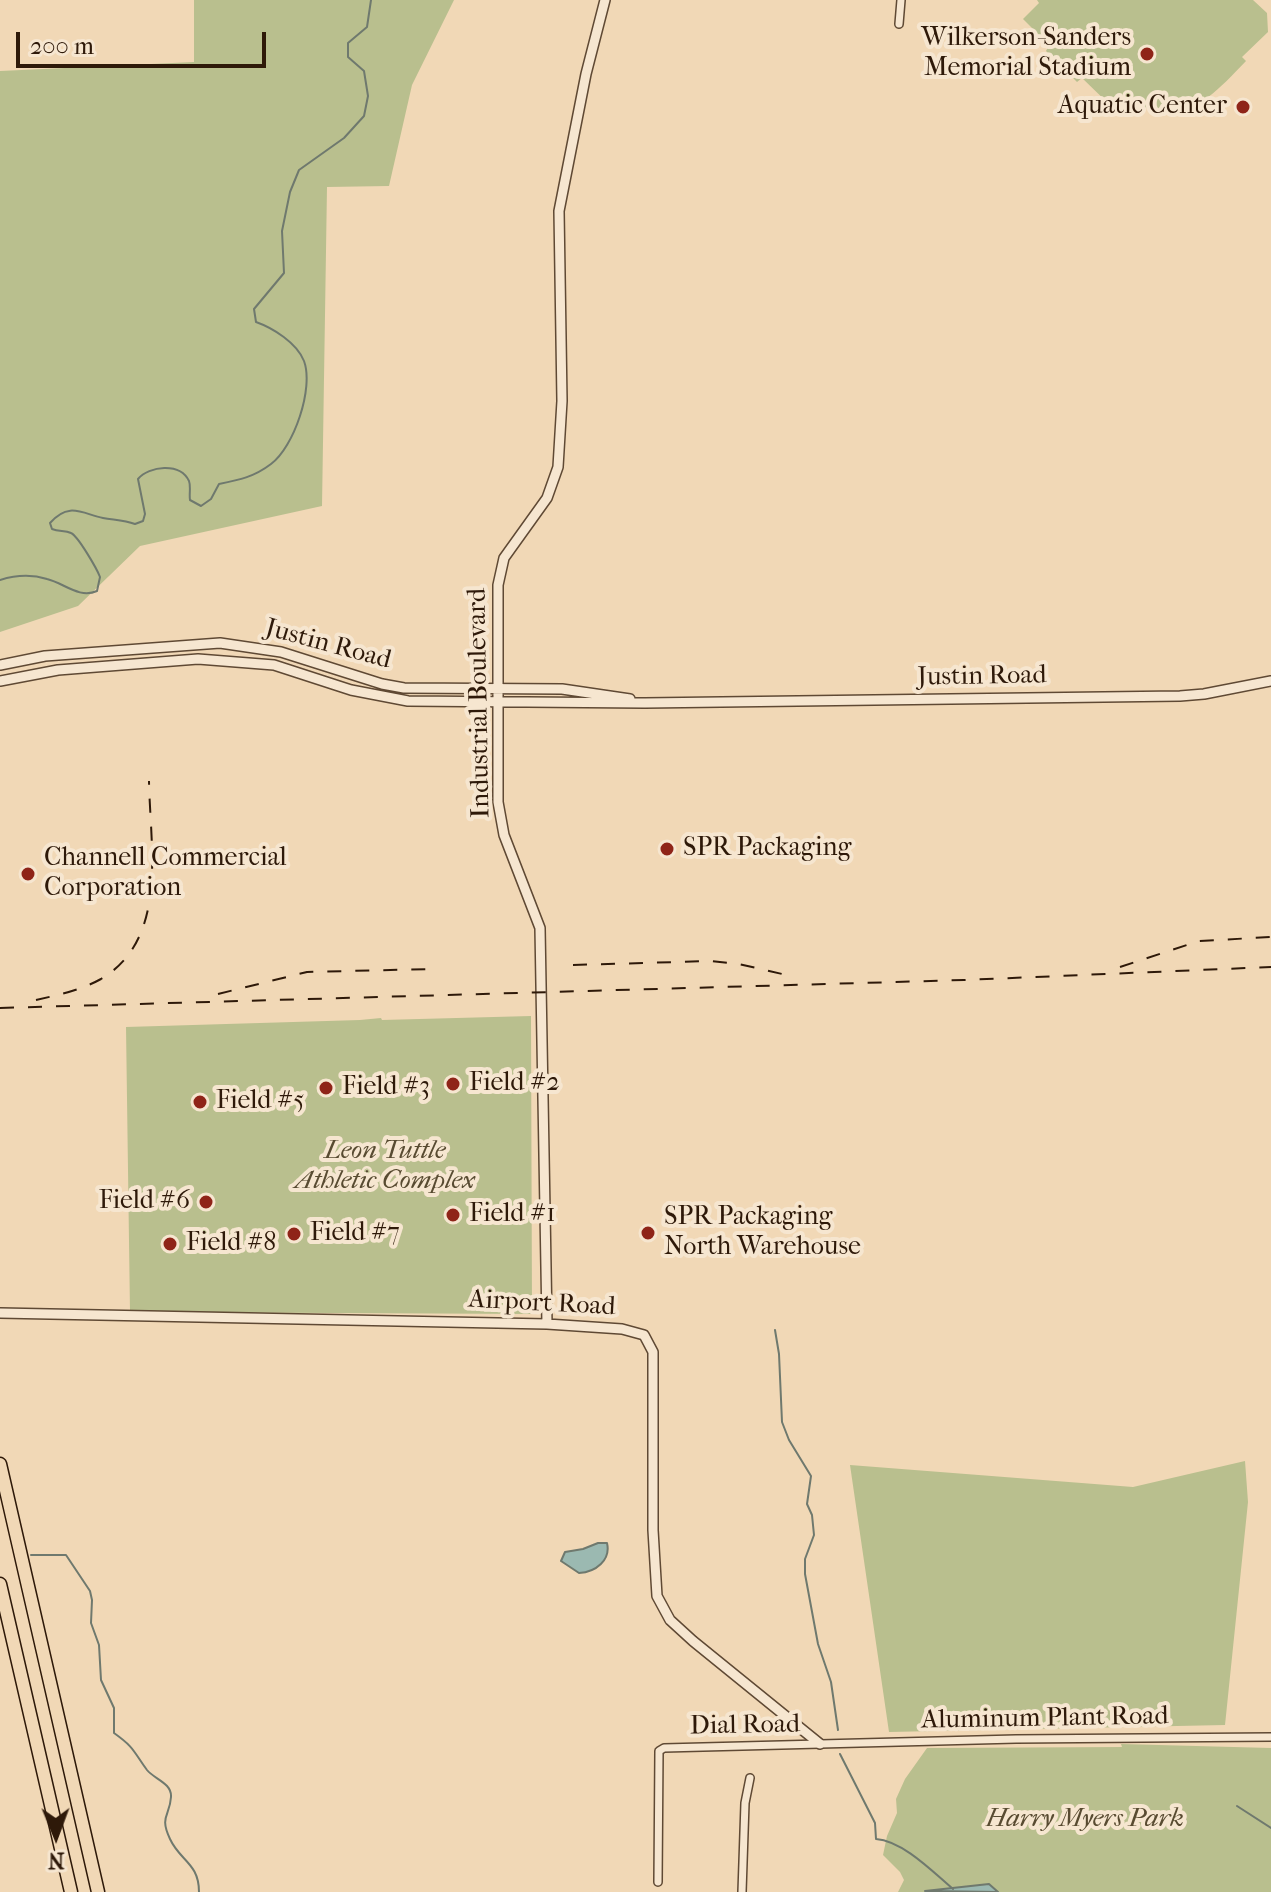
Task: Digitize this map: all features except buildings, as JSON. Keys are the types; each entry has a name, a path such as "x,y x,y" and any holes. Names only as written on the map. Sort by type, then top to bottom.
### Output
{"main road":[{"path":"0,1464 98,1892"},
{"path":"0,1584 71,1892"},
{"path":"48,1788 72,1783"}],"street":[{"name":"Industrial Boulevard","path":"547,1324 540,928 501,823 498,598 504,558 547,498 558,467 562,401 559,211 586,74 605,0"},
{"path":"899,24 901,0"},
{"name":"Justin Road","path":"0,665 45,656 220,643 281,652 404,688 562,689 613,695 645,703"},
{"name":"Justin Road","path":"0,681 58,670 198,659 274,665 351,690 408,701 499,703 1180,696 1271,681"},
{"path":"351,690 356,676"},
{"name":"Airport Road","path":"0,1313 547,1324 622,1329 644,1335 653,1352 653,1530 657,1596 670,1620 820,1744"},
{"name":"Aluminum Plant Road","path":"820,1744 1271,1737"},
{"name":"Dial Road","path":"658,1882 661,1749 820,1744"},
{"path":"742,1892 745,1803 750,1778"}],"green space":[{"path":"194,0 454,0 412,85 389,186 327,187 322,506 140,546 78,606 0,632 0,71 194,62"},
{"name":"Wilkerson-Sanders Memorial Stadium","path":"1037,0 1253,0 1267,13 1268,32 1242,57 1246,61 1219,88 1193,106 1179,111 1163,111 1126,100 1113,108 1082,78 1077,82 1046,51 1049,45 1023,19 1039,3"},
{"name":"Leon Tuttle Athletic Complex","path":"531,1016 532,1314 130,1312 126,1027"},
{"path":"1245,1461 1248,1502 1225,1725 889,1732 850,1465 1133,1487"},
{"name":"Harry Myers Park","path":"1121,1744 1271,1748 1271,1892 898,1892 904,1880 883,1855 897,1813 896,1799 905,1779 927,1748 1122,1747"}],"water":[{"path":"607,1543 607,1555 601,1564 591,1570 579,1573 561,1561 565,1552"},
{"path":"989,1884 998,1892 925,1891"}],"waterway":[{"path":"0,580 35,576 78,592 97,591 100,577 78,540 71,533 52,529 50,523 57,516 76,511 135,524 143,521 145,514 138,479 149,471 164,468 185,475 190,483 190,500 201,506 211,499 219,484 259,472 271,464 287,445 304,401 304,361 284,337 256,322 254,309 284,273 282,231 290,192 299,170 344,138 364,116 368,96 364,71 348,57 348,43 367,27 371,0"},
{"path":"775,1330 782,1422 811,1476 807,1504 812,1515 814,1535 805,1559 805,1574 818,1644 831,1682 838,1730"},
{"path":"31,1555 66,1555 90,1591 91,1623 99,1645 101,1680 114,1708 114,1733 130,1746 150,1773 169,1788 171,1797 165,1821 167,1831 174,1846 196,1875 199,1892"},
{"path":"840,1754 875,1823 876,1839 907,1851 953,1889"},
{"path":"1237,1806 1271,1828"}],"railway":[{"path":"36,1000 101,979 123,962 137,940 151,890 149,781"},
{"path":"1120,967 1199,941 1271,937"},
{"path":"573,965 711,961 795,977"},
{"path":"0,1008 964,980 1271,967"},
{"path":"218,994 307,972 433,969"}],"place":[{"name":"Wilkerson-Sanders Memorial Stadium","path":"1147,54"},
{"name":"Aquatic Center","path":"1243,107"},
{"name":"SPR Packaging","path":"667,849"},
{"name":"Channell Commercial Corporation","path":"28,874"},
{"name":"Field #2","path":"453,1084"},
{"name":"Field #3","path":"326,1088"},
{"name":"Field #5","path":"200,1102"},
{"name":"Field #6","path":"206,1202"},
{"name":"Field #1","path":"453,1215"},
{"name":"SPR Packaging North Warehouse","path":"648,1233"},
{"name":"Field #7","path":"294,1234"},
{"name":"Field #8","path":"170,1244"}]}
